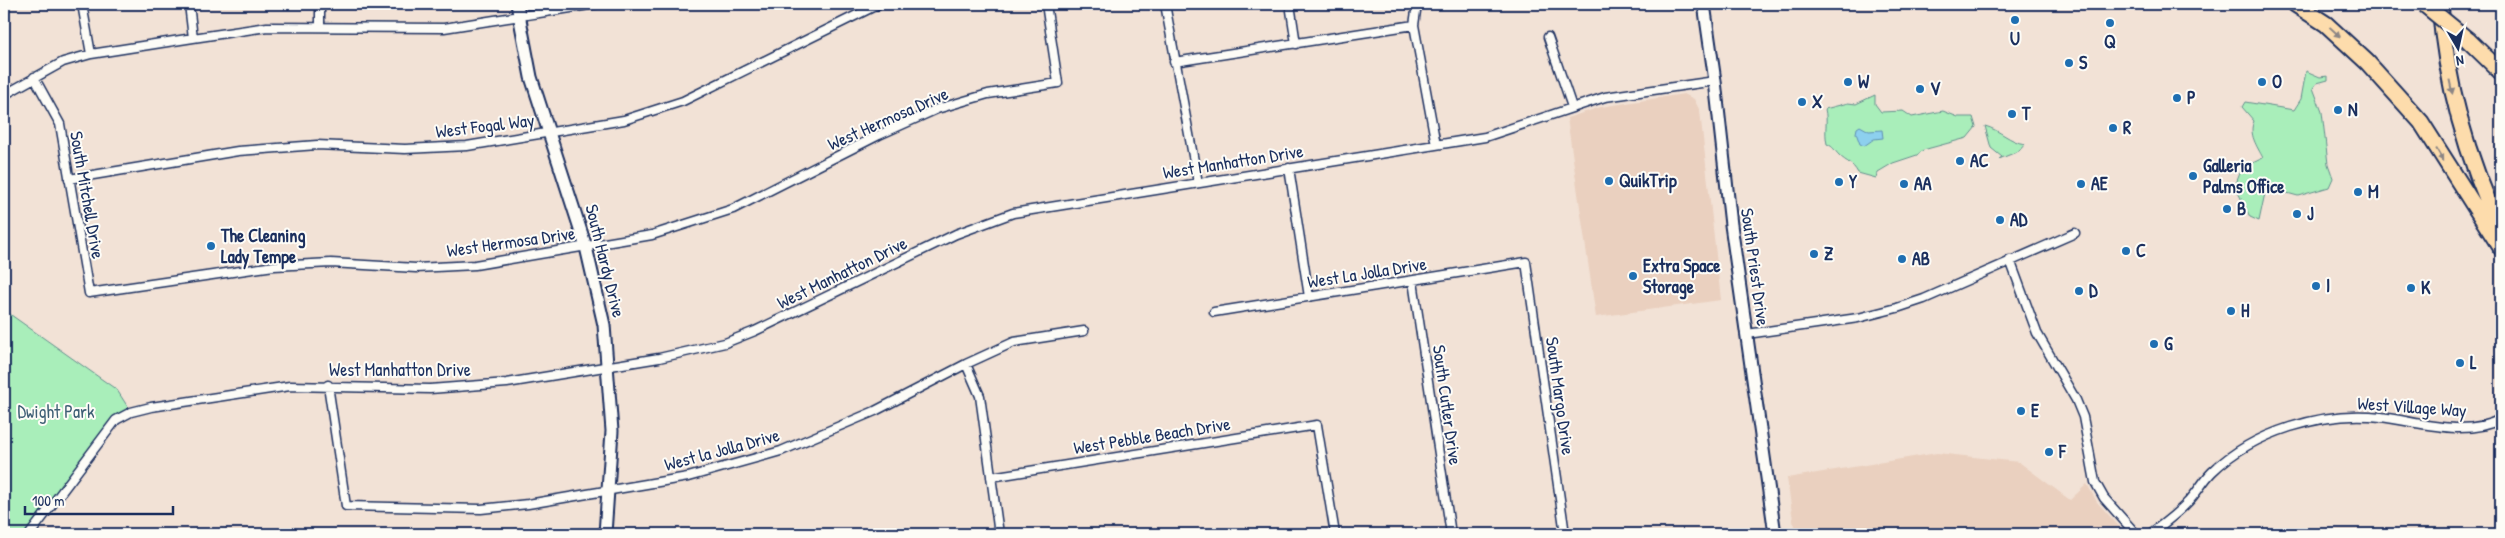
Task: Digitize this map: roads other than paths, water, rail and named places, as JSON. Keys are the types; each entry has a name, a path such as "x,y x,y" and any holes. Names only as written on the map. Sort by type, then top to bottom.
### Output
{"highway":[{"path":"2295,4 2326,24 2367,62 2421,122 2501,248"},
{"path":"2429,4 2501,72"},
{"path":"2429,4 2444,50 2460,125 2487,200 2501,230"}],"street":[{"path":"82,4 91,54"},
{"path":"190,4 193,38"},
{"path":"320,4 320,26"},
{"name":"South Hardy Drive","path":"517,4 531,77 586,247 601,308 608,366 612,430 605,534"},
{"path":"4,95 63,62 91,54 193,38 268,28 320,26 444,28 519,18 596,4"},
{"name":"West Fogal Way","path":"70,179 238,152 317,145 406,149 467,146 624,120 683,101 879,4"},
{"name":"West Hermosa Drive","path":"89,293 274,266 331,263 416,268 475,265 652,235 733,209 880,135 937,109 988,94 1058,83 1046,4"},
{"path":"1165,4 1174,62 1198,183"},
{"path":"1290,4 1296,44"},
{"path":"1417,4 1414,25 1436,145"},
{"name":"South Priest Drive","path":"1704,4 1715,81 1731,225 1775,534"},
{"path":"1174,62 1414,25"},
{"path":"1548,37 1572,107"},
{"name":"South Mitchell Drive","path":"34,77 60,124 89,293"},
{"name":"West Manhatton Drive","path":"30,534 116,420 131,412 150,406 290,386 328,385 430,389 507,383 608,366 725,343 755,331 988,220 1033,209 1436,145 1505,132 1605,97 1715,81"},
{"path":"1289,168 1309,297"},
{"path":"1747,334 1858,318 1897,308 1924,299 2075,233"},
{"path":"2010,260 2037,333 2076,400 2083,417 2099,492 2136,534"},
{"name":"West La Jolla Drive","path":"1214,312 1526,262"},
{"name":"South Margo Drive","path":"1526,262 1565,534"},
{"name":"South Cutler Drive","path":"1413,281 1451,534"},
{"name":"West la Jolla Drive","path":"328,385 346,506 481,509 688,478 781,451 875,411 966,364 1014,342 1084,331"},
{"path":"966,364 980,396 999,534"},
{"name":"West Village Way","path":"2150,534 2188,502 2211,473 2232,456 2262,438 2290,427 2309,421 2353,417 2378,417 2450,428 2486,425 2501,419"},
{"name":"West Pebble Beach Drive","path":"991,477 1317,425 1335,534"}],"water":[{"path":"1860,126 1869,131 1882,130 1883,138 1874,139 1864,146 1860,144 1856,133 1857,128"}],"place":[{"name":"U","path":"2015,20"},
{"name":"Q","path":"2110,23"},
{"name":"S","path":"2069,63"},
{"name":"W","path":"1848,82"},
{"name":"O","path":"2262,82"},
{"name":"V","path":"1920,89"},
{"name":"P","path":"2177,98"},
{"name":"X","path":"1802,102"},
{"name":"N","path":"2338,110"},
{"name":"T","path":"2012,114"},
{"name":"R","path":"2113,128"},
{"name":"AC","path":"1960,161"},
{"name":"Galleria Palms Office","path":"2193,176"},
{"name":"QuikTrip","path":"1609,181"},
{"name":"Y","path":"1839,182"},
{"name":"AA","path":"1904,184"},
{"name":"AE","path":"2081,184"},
{"name":"M","path":"2358,192"},
{"name":"B","path":"2227,209"},
{"name":"J","path":"2297,214"},
{"name":"AD","path":"2000,220"},
{"name":"The Cleaning Lady Tempe","path":"211,246"},
{"name":"C","path":"2126,251"},
{"name":"Z","path":"1814,254"},
{"name":"AB","path":"1902,259"},
{"name":"Extra Space Storage","path":"1633,276"},
{"name":"I","path":"2316,286"},
{"name":"K","path":"2411,288"},
{"name":"D","path":"2079,291"},
{"name":"H","path":"2231,311"},
{"name":"G","path":"2154,344"},
{"name":"L","path":"2460,363"},
{"name":"E","path":"2021,411"},
{"name":"F","path":"2049,452"}],"park label":[{"name":"Dwight Park","path":"56,412"}]}
